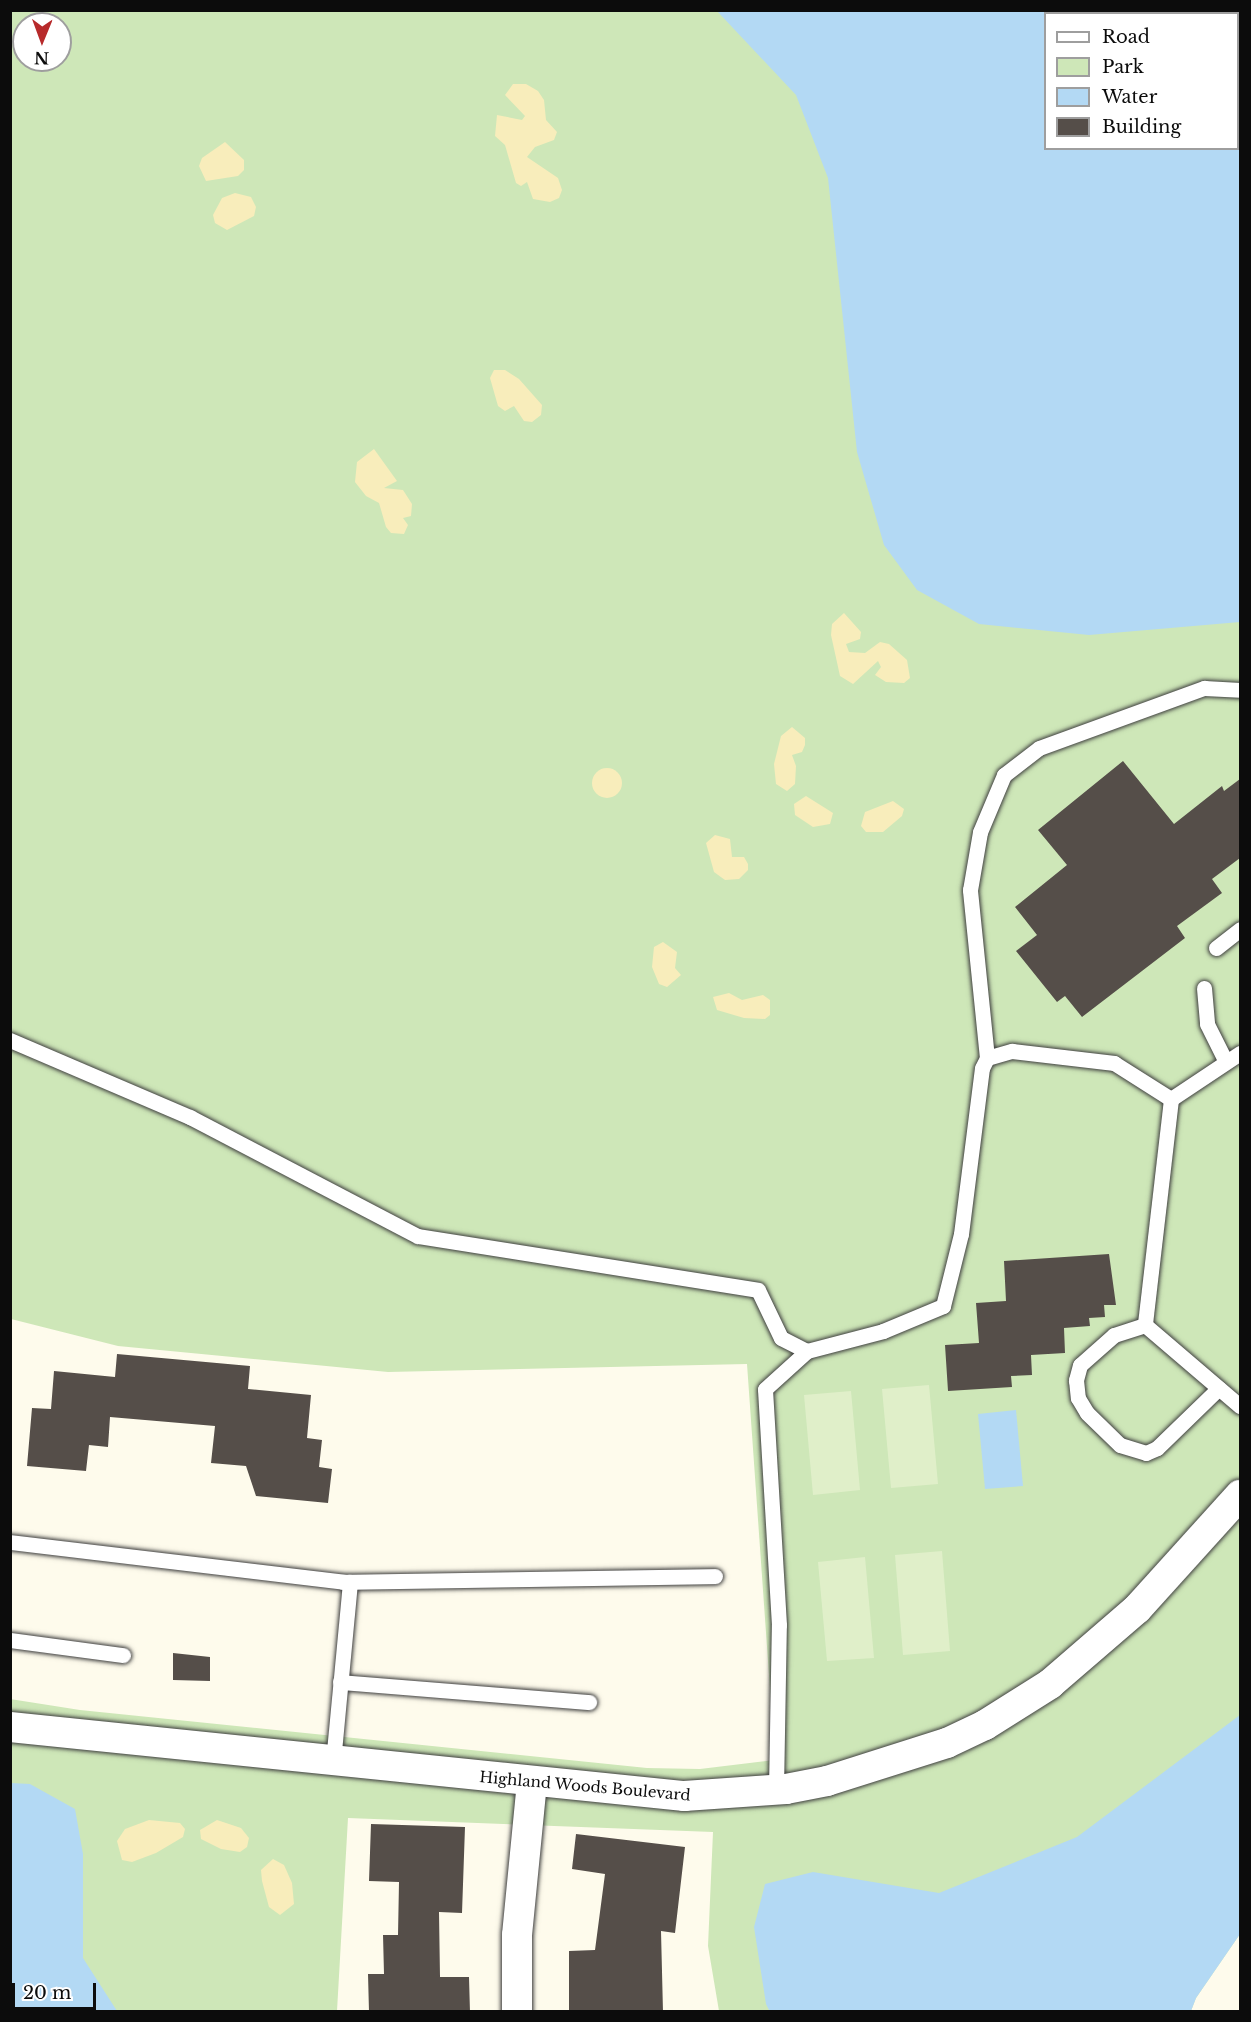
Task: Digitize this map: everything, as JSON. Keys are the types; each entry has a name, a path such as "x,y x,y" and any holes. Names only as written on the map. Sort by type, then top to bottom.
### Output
{"street":[{"name":"Highland Woods Boulevard","path":"10,1727 333,1762 684,1796 776,1790 827,1781 908,1758 985,1725 1031,1696 1080,1661 1137,1609 1240,1494"},
{"path":"517,2012 517,1935 532,1782"}],"lane":[{"path":"776,1790 779,1625 765,1389 807,1351 883,1331 944,1306 962,1234 982,1068 987,1058 970,890 980,832 1004,776 1039,748 1204,688 1240,690"},
{"path":"1216,948 1240,929"},
{"path":"1204,988 1207,1024 1226,1062"},
{"path":"10,1040 190,1117 418,1236 758,1290 781,1338 807,1351"},
{"path":"987,1058 1012,1051 1114,1063 1171,1099"},
{"path":"1145,1325 1171,1099 1240,1053"},
{"path":"1145,1325 1240,1406"},
{"path":"1145,1325 1114,1335 1080,1365 1076,1380 1078,1398 1087,1413 1119,1445 1146,1453 1157,1448 1219,1388"},
{"path":"10,1542 350,1582 715,1576"},
{"path":"333,1762 350,1582"},
{"path":"10,1640 123,1655"},
{"path":"340,1682 589,1702"}],"green space":[{"path":"11,11 1240,11 1240,1934 1196,1998 1191,2011 719,2011 708,1946 713,1832 348,1818 337,2011 11,2011 10,1699 80,1710 647,1768 700,1769 775,1760 747,1364 388,1372 118,1346 11,1319"},
{"path":"929,1385 938,1484 891,1488 882,1389"},
{"path":"851,1391 860,1490 813,1495 804,1395"},
{"path":"942,1551 950,1651 903,1655 895,1555"},
{"path":"865,1557 874,1658 827,1661 818,1562"}],"sand":[{"path":"513,84 526,84 538,91 544,100 546,120 557,132 554,140 535,147 527,157 558,178 562,190 559,198 550,202 533,199 527,182 521,186 516,183 505,145 495,136 497,115 522,120 525,116 505,95"},
{"path":"225,142 244,160 244,170 238,176 206,181 199,166 202,158"},
{"path":"235,193 251,197 256,207 254,216 227,230 215,223 213,215 222,198"},
{"path":"494,370 505,370 519,379 542,405 541,415 532,422 524,421 514,406 505,411 498,406 490,378"},
{"path":"374,449 397,481 384,488 403,490 412,504 411,516 403,518 408,525 404,534 391,533 386,527 379,503 366,496 355,482 357,462"},
{"path":"844,613 861,632 860,639 846,644 849,652 865,653 880,642 889,644 907,660 910,678 904,683 886,682 875,675 881,667 878,661 853,684 840,676 831,635 832,624"},
{"path":"792,727 805,738 805,745 802,752 792,755 796,766 795,784 787,791 776,784 774,764 781,736"},
{"path":"607,768 618,772 622,783 618,794 607,798 596,794 592,783 596,772"},
{"path":"806,796 833,813 830,824 813,827 795,815 794,804"},
{"path":"893,801 904,809 902,816 883,832 866,832 861,826 865,812"},
{"path":"715,835 730,839 732,857 744,857 748,864 748,870 739,879 725,880 714,872 706,843"},
{"path":"663,942 677,952 675,968 681,975 667,987 659,984 652,967 654,947"},
{"path":"729,993 742,1000 763,995 770,1000 770,1015 765,1019 744,1018 717,1010 713,997"},
{"path":"149,1820 180,1823 185,1829 183,1837 156,1853 132,1862 122,1860 117,1841 125,1829"},
{"path":"217,1820 241,1828 249,1838 247,1847 240,1852 221,1849 201,1839 200,1830"},
{"path":"273,1859 284,1865 292,1883 294,1904 280,1915 269,1907 262,1881 261,1870"}],"water":[{"path":"717,11 1240,11 1240,622 1089,635 979,624 917,590 884,545 857,452 828,178 796,95"},
{"path":"1016,1410 1023,1486 985,1489 978,1414"},
{"path":"1240,1715 1240,1934 1196,1998 1191,2011 770,2012 766,2004 754,1927 765,1884 813,1872 939,1893 1077,1837"},
{"path":"11,1783 30,1784 75,1809 83,1854 83,1958 117,2011 11,2011"}],"building":[{"path":"1123,761 1174,824 1222,786 1224,791 1240,779 1240,858 1212,879 1222,893 1177,926 1185,938 1082,1017 1065,996 1057,1002 1016,951 1037,935 1015,907 1067,865 1038,830"},
{"path":"1109,1254 1116,1305 1104,1305 1105,1317 1089,1318 1090,1326 1064,1328 1065,1353 1031,1355 1032,1375 1011,1376 1012,1387 948,1391 945,1345 979,1343 976,1303 1006,1301 1004,1261"},
{"path":"117,1354 250,1366 248,1389 311,1395 307,1438 322,1440 319,1467 332,1469 328,1503 256,1496 246,1466 211,1463 215,1426 110,1417 108,1447 89,1445 86,1471 27,1466 32,1408 51,1409 54,1371 115,1377"},
{"path":"173,1653 210,1657 210,1681 173,1680"},
{"path":"371,1824 465,1827 462,1913 439,1912 440,1977 469,1977 470,2012 369,2012 368,1974 384,1974 383,1935 398,1935 399,1882 369,1881"},
{"path":"576,1834 685,1847 675,1933 661,1931 663,2012 569,2012 569,1951 595,1950 605,1874 572,1869"}]}
